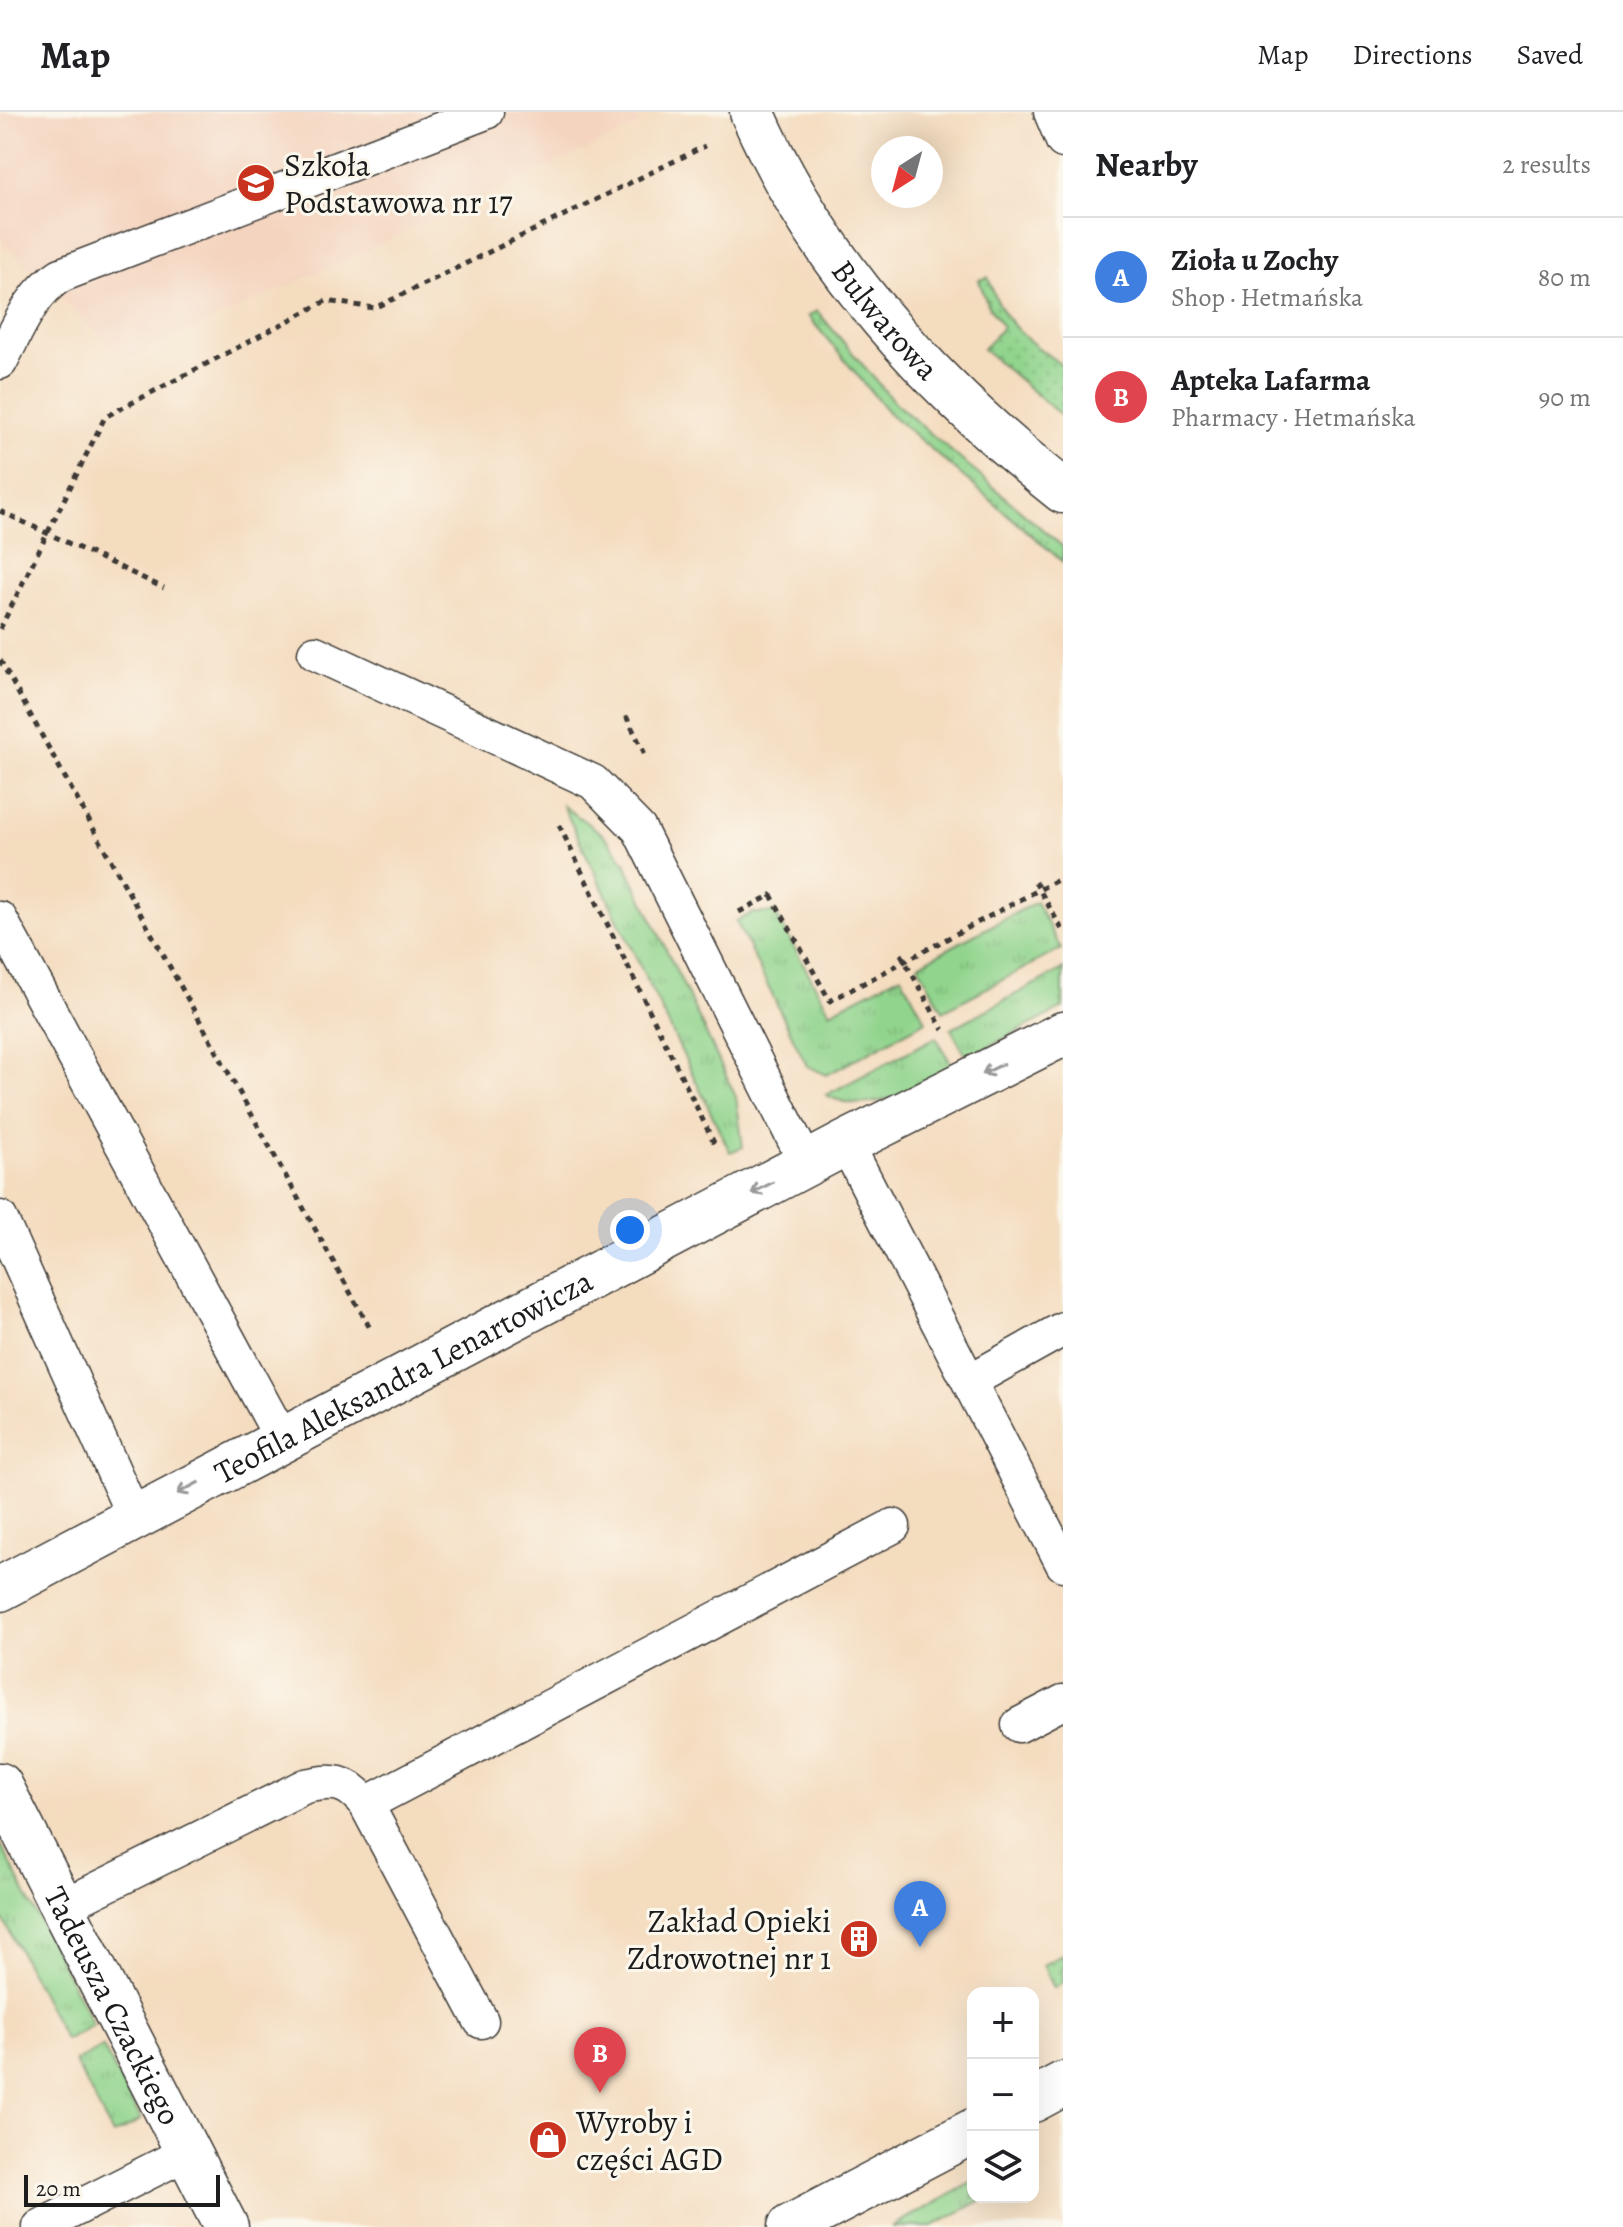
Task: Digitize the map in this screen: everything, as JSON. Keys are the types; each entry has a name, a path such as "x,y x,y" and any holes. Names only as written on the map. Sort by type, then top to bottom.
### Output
{"street":[{"name":"Bulwarowa","path":"752,112 791,195 849,281 946,390 1063,491"},
{"name":"Teofila Aleksandra Lenartowicza","path":"0,1589 846,1143 1063,1034"},
{"name":"Tadeusza Czackiego","path":"0,1785 226,2227"},
{"path":"1039,2097 1063,2084"},
{"path":"813,2222 967,2134"}],"lane":[{"path":"0,362 33,300 46,284 61,275 486,112"},
{"path":"1051,112 1063,141"},
{"path":"315,653 593,782 639,829 807,1165"},
{"path":"0,919 282,1439"},
{"path":"846,1143 1063,1564"},
{"path":"0,1218 134,1517"},
{"path":"970,1381 1063,1329"},
{"path":"366,1804 893,1526"},
{"path":"1019,1725 1063,1702"},
{"path":"62,1907 305,1786 333,1780 355,1791 366,1804 481,2021"},
{"path":"40,2227 186,2153"}],"path":[{"path":"0,629 105,417 326,301 375,308 708,145"},
{"path":"0,511 164,588"},
{"path":"0,660 377,1341"},
{"path":"523,750 720,1155"},
{"path":"751,905 771,895 830,1001 1063,877"},
{"path":"1035,882 1063,931"},
{"path":"901,954 935,1016"}],"shaded area":[{"name":"Szkoła Podstawowa nr 17","path":"0,112 634,112 640,125 126,360 0,241"}],"green space":[{"path":"988,277 1000,306 1016,329 1063,366 1063,417 983,349 1003,327 988,306 979,280"},
{"path":"817,311 895,403 1063,547 1063,562 889,413 808,316"},
{"path":"563,806 604,835 625,862 736,1097 743,1147 730,1152"},
{"path":"1036,902 1061,949 943,1011 918,965"},
{"path":"753,913 775,913 830,1012 901,975 926,1021 827,1075 807,1066 736,921"},
{"path":"1063,969 1063,1008 967,1058 951,1029"},
{"path":"936,1037 953,1067 922,1084 891,1098 859,1104 826,1095"},
{"path":"0,1843 93,2025 65,2040 0,1913"},
{"path":"1063,1954 1063,1983 1054,1988 1043,1965"},
{"path":"103,2047 141,2120 113,2135 75,2062"},
{"path":"967,2185 967,2203 977,2203 931,2227 891,2227"}],"place":[{"name":"Szkoła Podstawowa nr 17","path":"256,183"},
{"name":"Zakład Opieki Zdrowotnej nr 1","path":"859,1939"},
{"name":"Zioła u Zochy","path":"920,1947"},
{"name":"Apteka Lafarma","path":"600,2093"},
{"name":"Wyroby i części AGD","path":"548,2140"}]}
